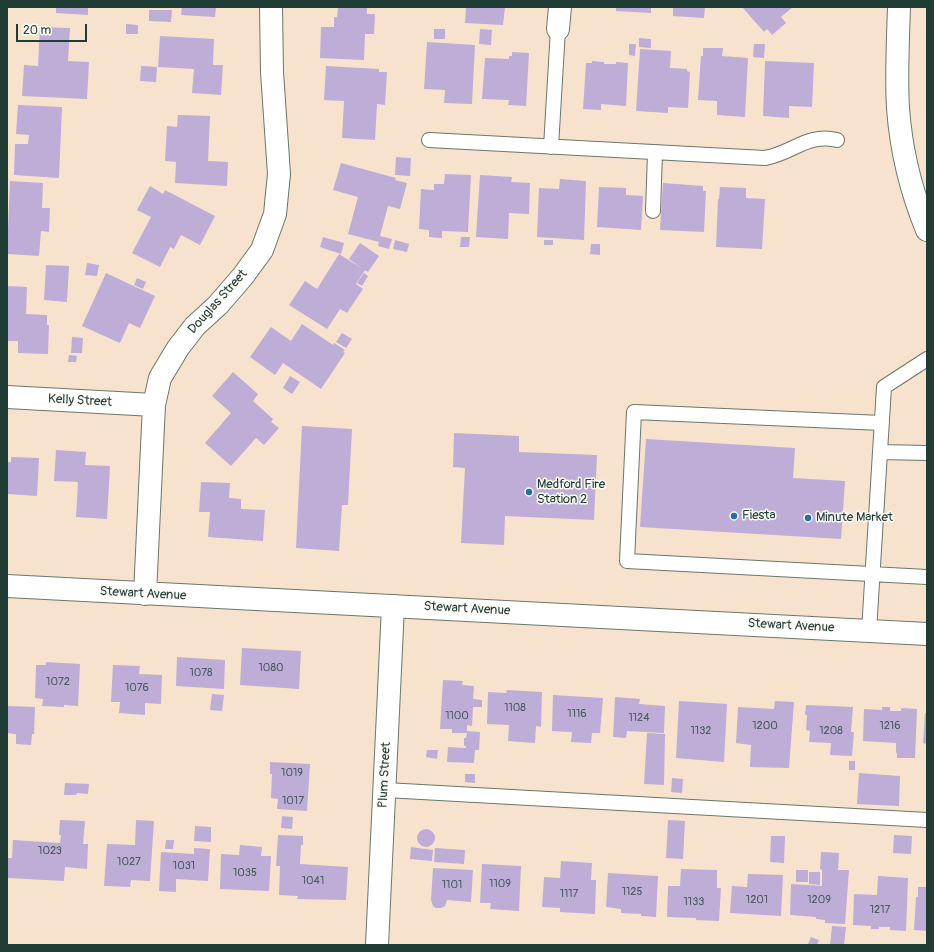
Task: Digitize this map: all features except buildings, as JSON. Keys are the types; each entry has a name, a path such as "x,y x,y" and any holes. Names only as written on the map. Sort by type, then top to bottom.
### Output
{"main road":[{"name":"Douglas Street","path":"145,594 154,406 160,378 178,348 195,326 218,305 243,276 262,250 275,214 279,174 272,72 271,7"},
{"path":"558,29 560,7"},
{"path":"898,7 898,95 901,134 914,194 927,230"},
{"name":"Kelly Street","path":"7,397 154,406"},
{"name":"Stewart Avenue","path":"7,586 927,634"},
{"name":"Plum Street","path":"378,945 393,606"}],"lane":[{"path":"551,147 558,29"},
{"path":"429,140 765,158 775,156 815,139 827,138 837,140"},
{"path":"653,211 655,153"},
{"path":"869,630 884,387 927,359"},
{"path":"882,423 634,412 627,561 927,577"},
{"path":"880,452 927,453"},
{"path":"385,790 927,820"}],"place":[{"name":"Medford Fire Station 2","path":"529,492"},
{"name":"Fiesta","path":"734,516"},
{"name":"Minute Market","path":"808,518"}]}
